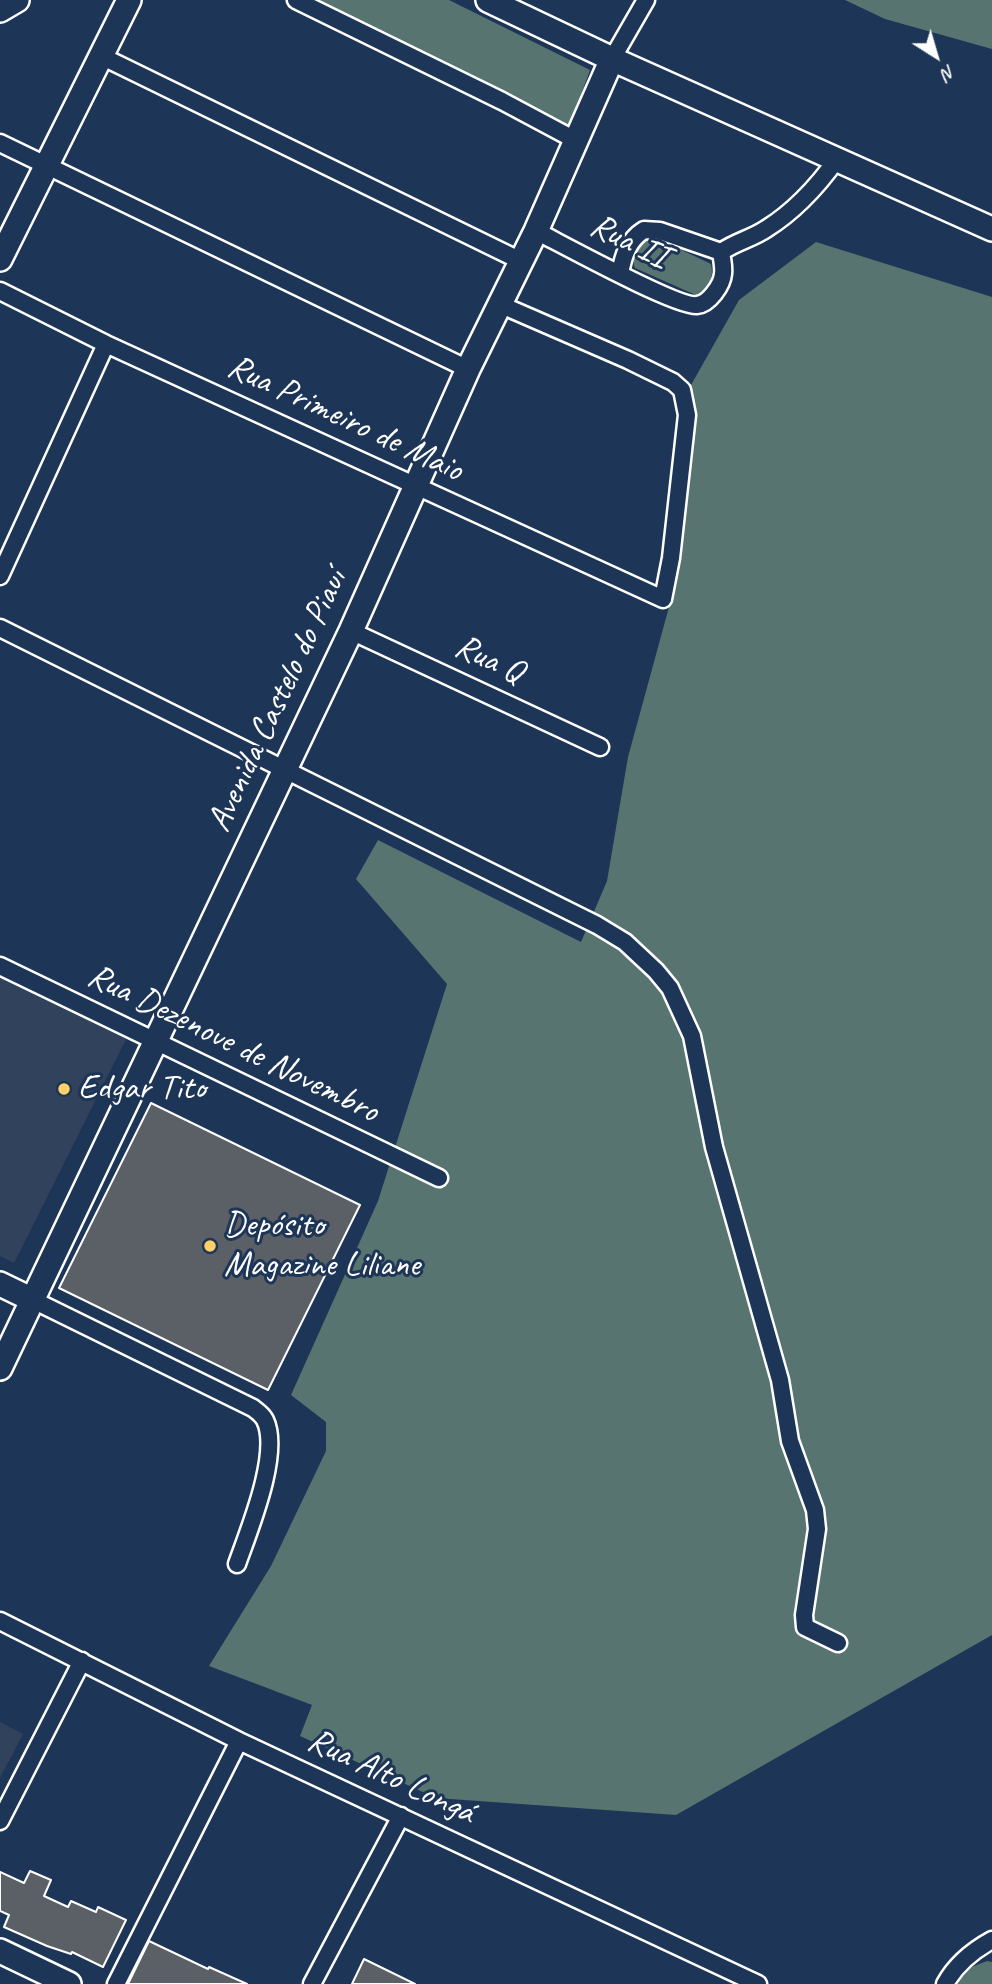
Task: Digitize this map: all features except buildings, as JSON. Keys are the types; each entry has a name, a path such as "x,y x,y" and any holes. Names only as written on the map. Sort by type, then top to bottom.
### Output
{"main road":[{"path":"0,10 17,0"},
{"path":"0,259 129,0"},
{"path":"488,0 612,59 992,229"},
{"name":"Avenida Castelo do Piauí","path":"0,1368 351,631 468,369 536,231 612,59"},
{"path":"0,1284 33,1300"},
{"path":"0,1951 69,1984"}],"street":[{"path":"296,0 502,101 577,141"},
{"path":"612,59 646,0"},
{"path":"101,56 521,261"},
{"path":"0,143 468,369"},
{"path":"620,274 631,240 644,230 660,231 721,253 736,242 763,231 803,201 837,159"},
{"name":"Rua II","path":"536,231 620,274 681,302 696,306 712,296 723,276 721,253"},
{"name":"Rua Primeiro de Maio","path":"0,291 106,344 664,599 673,547 687,415 682,390 674,382 628,360 499,304"},
{"path":"0,576 106,344"},
{"path":"0,628 597,925 634,950 670,988 692,1036 714,1147 780,1380 790,1441 815,1510 817,1529 804,1615 805,1627 838,1643"},
{"name":"Rua Q","path":"351,631 600,747"},
{"name":"Rua Dezenove de Novembro","path":"0,966 439,1178"},
{"path":"33,1300 263,1415 268,1428 269,1448 265,1475 237,1564"},
{"name":"Rua Alto Longá","path":"0,1621 239,1741 758,1984"},
{"path":"0,1821 82,1661"},
{"path":"116,1984 239,1741"},
{"path":"312,1984 401,1816"},
{"path":"945,1984 951,1972 974,1950 992,1940"}],"shaded area":[{"path":"0,976 126,1039 14,1263 0,1256"},
{"path":"0,1722 23,1734 0,1778"}],"green space":[{"path":"311,0 449,0 590,70 569,128"},
{"path":"845,0 992,0 992,49 885,19"},
{"path":"650,235 711,264 710,282 702,293 698,296 635,268 633,258 636,249 641,241"},
{"path":"816,242 992,297 992,1635 676,1815 436,1798 300,1736 312,1705 209,1666 271,1566 326,1451 326,1422 291,1395 378,1201 447,984 356,879 378,840 581,942 607,881 628,757 669,607 691,385 739,300"},
{"path":"987,1961 992,1962 992,1984 952,1984 964,1970"}],"place":[{"name":"Edgar Tito","path":"64,1089"},
{"name":"Depósito Magazine Liliane","path":"210,1246"}]}
